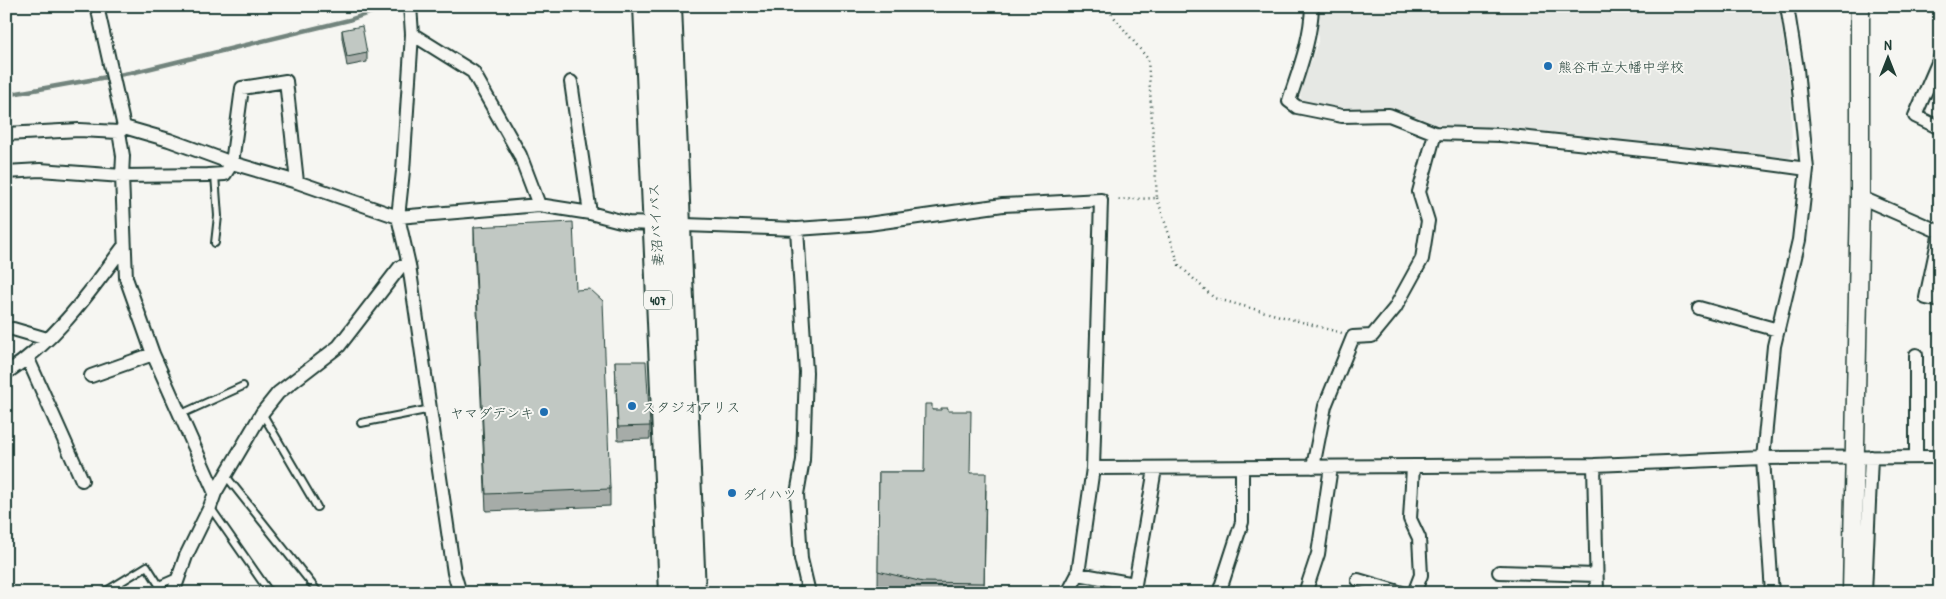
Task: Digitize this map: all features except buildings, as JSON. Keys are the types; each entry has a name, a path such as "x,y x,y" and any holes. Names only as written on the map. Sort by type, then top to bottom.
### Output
{"highway":[{"name":"妻沼バイパス","path":"646,6 672,593"},
{"name":"妻沼バイパス","path":"668,6 679,224 693,593"}],"street":[{"path":"97,6 115,86 122,130 126,278 153,354 179,416 215,493"},
{"path":"1312,6 1308,42 1289,101 1297,107 1342,116 1389,115 1435,133 1501,135 1807,169"},
{"path":"1772,593 1763,458 1774,346 1799,240 1807,169 1797,69 1787,6"},
{"path":"1860,6 1860,198 1866,593"},
{"path":"410,8 412,34 398,217 409,265 454,573 460,593"},
{"path":"412,34 473,72 520,155 539,205"},
{"path":"1940,58 1915,116 1940,128"},
{"path":"6,172 40,170 122,176 225,174 232,163 242,88 286,81 297,182"},
{"path":"571,82 590,213"},
{"path":"6,134 122,130 169,140 232,163 297,182 398,217 539,205 590,213 628,223 797,229 868,224 1003,205 1101,200 1093,468 1078,574 1068,593"},
{"path":"1313,467 1325,406 1353,336 1372,336 1395,308 1422,259 1428,221 1420,192 1435,133"},
{"path":"1860,198 1940,232 1926,298 1940,301"},
{"path":"797,229 806,372 803,460 797,494 801,559 809,593"},
{"path":"6,373 28,359 86,298 124,246"},
{"path":"173,593 186,556 215,493 262,414 278,393 339,346 400,267 409,265"},
{"path":"1699,308 1778,330"},
{"path":"13,330 47,338"},
{"path":"91,376 153,354"},
{"path":"1916,355 1916,457"},
{"path":"28,359 82,480"},
{"path":"1852,593 1863,457"},
{"path":"1093,468 1594,464 1763,458 1940,457"},
{"path":"1594,464 1596,593"},
{"path":"1305,593 1318,554 1330,466"},
{"path":"1413,466 1410,519 1419,538 1421,575 1414,593"},
{"path":"1219,593 1242,522 1242,468"},
{"path":"1078,574 1135,584 1155,469"},
{"path":"1499,572 1596,575"},
{"path":"1358,580 1402,593"}],"lane":[{"path":"215,175 218,216 215,244"},
{"path":"179,416 243,386"},
{"path":"361,422 431,410"},
{"path":"262,414 317,506"},
{"path":"226,476 319,593"},
{"path":"210,507 270,593"},
{"path":"104,593 147,566 159,586 178,577"}],"path":[{"path":"1105,6 1148,59 1157,198 1180,265 1214,298 1353,336"},
{"path":"1101,200 1157,198"}],"shaded area":[{"name":"熊谷市立大幡中学校","path":"1318,6 1779,6 1791,95 1792,156 1788,158 1759,156 1436,124 1402,111 1333,109 1301,100 1300,91 1318,42"}],"waterway":[{"path":"6,95 135,72 349,20 389,6"}],"place":[{"name":"熊谷市立大幡中学校","path":"1548,66"},
{"name":"スタジオアリス","path":"632,406"},
{"name":"ヤマダデンキ","path":"544,412"},
{"name":"ダイハツ","path":"732,493"}]}
